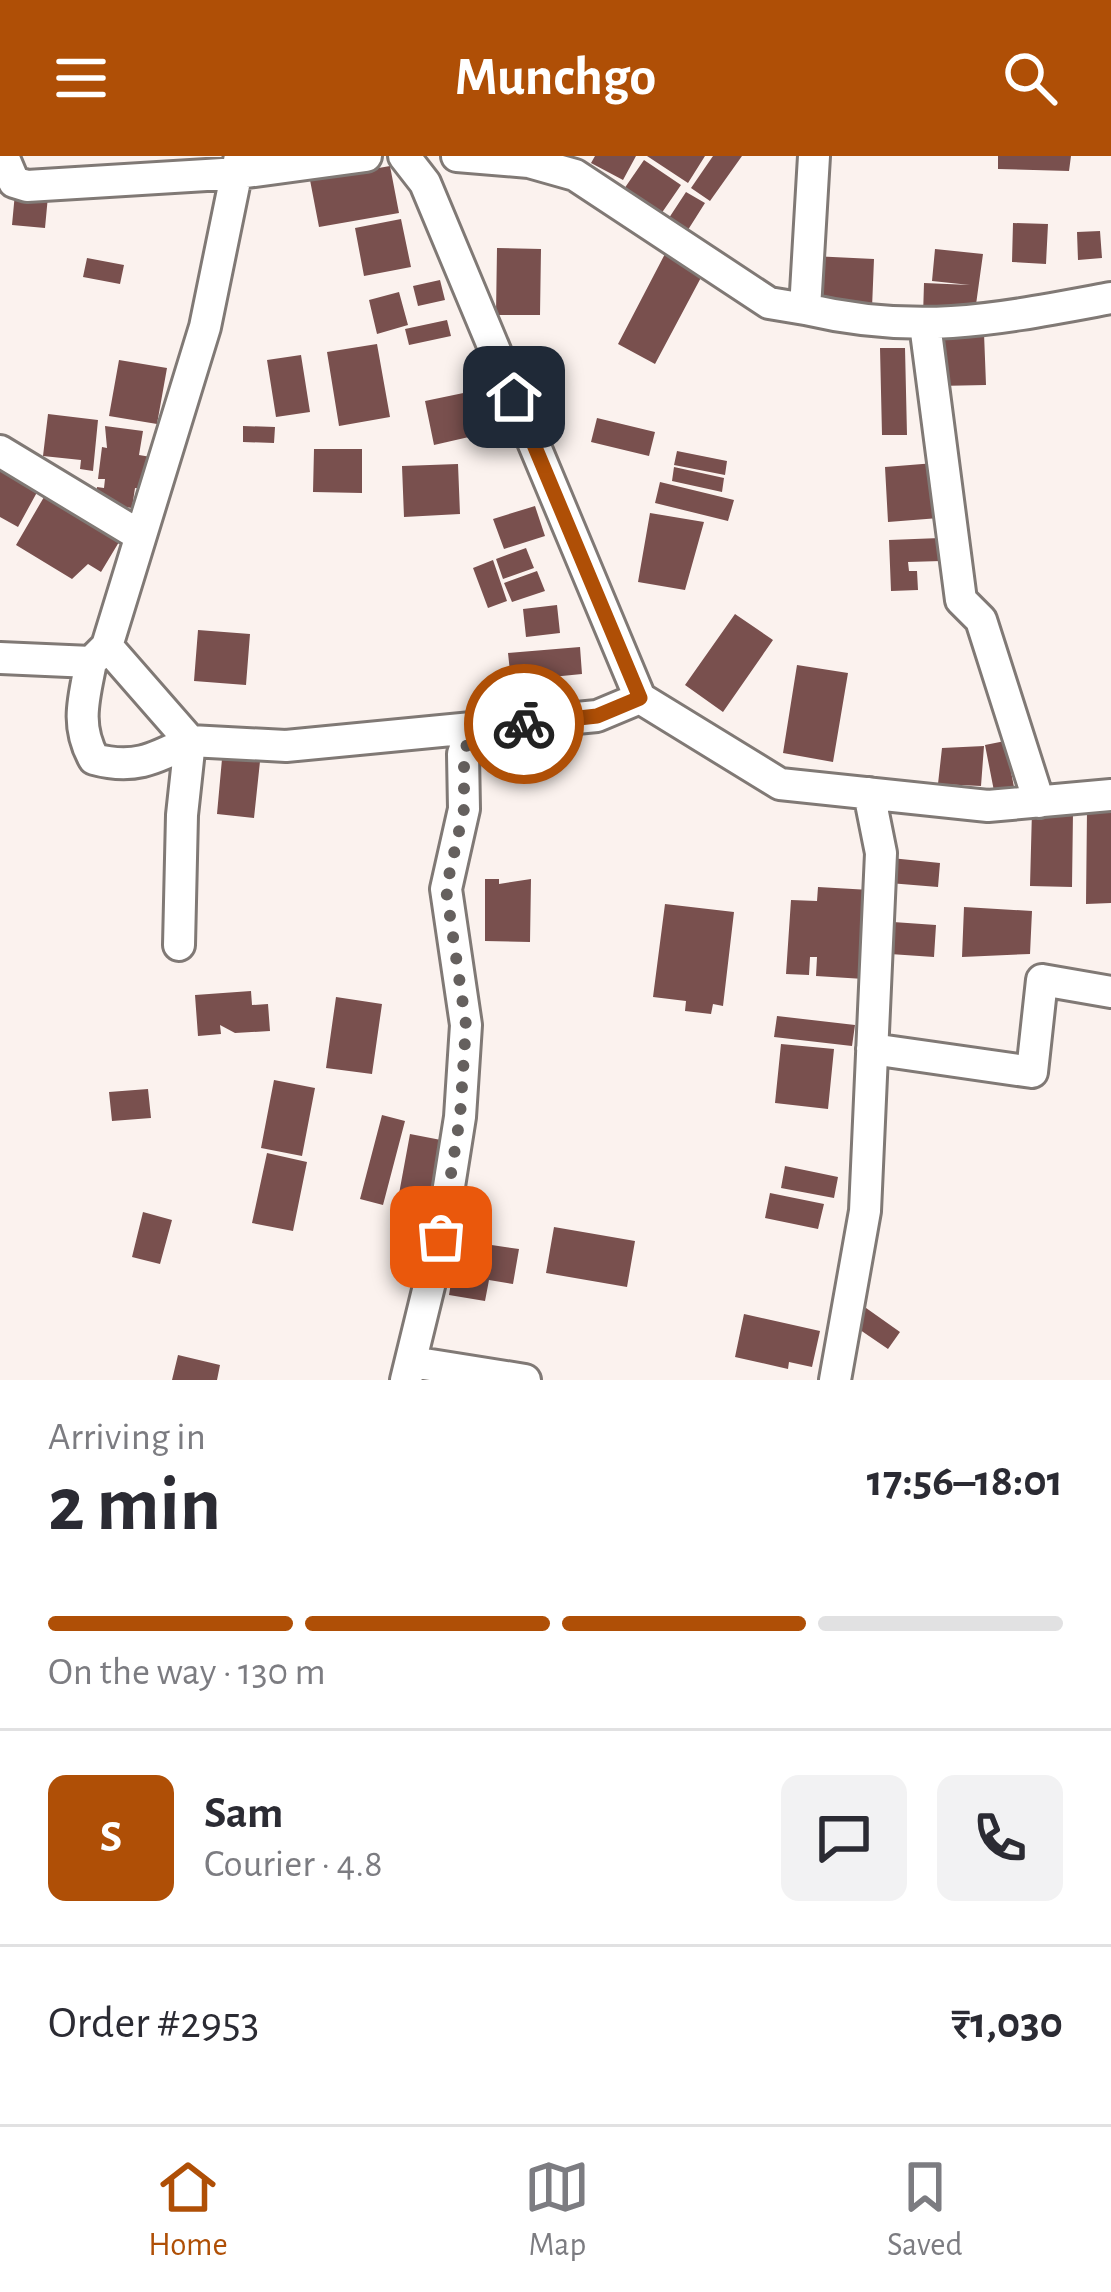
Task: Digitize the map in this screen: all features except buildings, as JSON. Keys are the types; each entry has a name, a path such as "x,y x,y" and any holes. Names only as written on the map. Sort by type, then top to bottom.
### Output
{"street":[{"path":"3,156 6,173 27,186 366,156"},
{"path":"404,156 425,183 640,698 781,784 988,806 1111,795"},
{"path":"457,156 529,162 575,175 769,303 925,324 982,323 1111,298"},
{"path":"805,309 814,156"},
{"path":"240,164 205,327 80,719 82,737 94,759 123,767 144,764 190,741 286,746 597,716 640,698"},
{"path":"925,324 956,526 961,600 981,620 1039,802"},
{"path":"0,451 139,535"},
{"path":"0,658 99,654 190,741"},
{"path":"472,728 464,754 464,809 446,889 466,1025 460,1117 441,1237 409,1371 525,1380"},
{"path":"179,945 182,815 190,741"},
{"path":"835,1380 865,1211 881,854 869,793"},
{"path":"872,1049 1032,1072 1042,980 1111,992"}],"way so far":[{"path":"441,1237 460,1117 466,1025 446,889 464,809 464,754 472,728 524,724"}],"route":[{"path":"514,397 640,698 597,716 524,724"}]}
